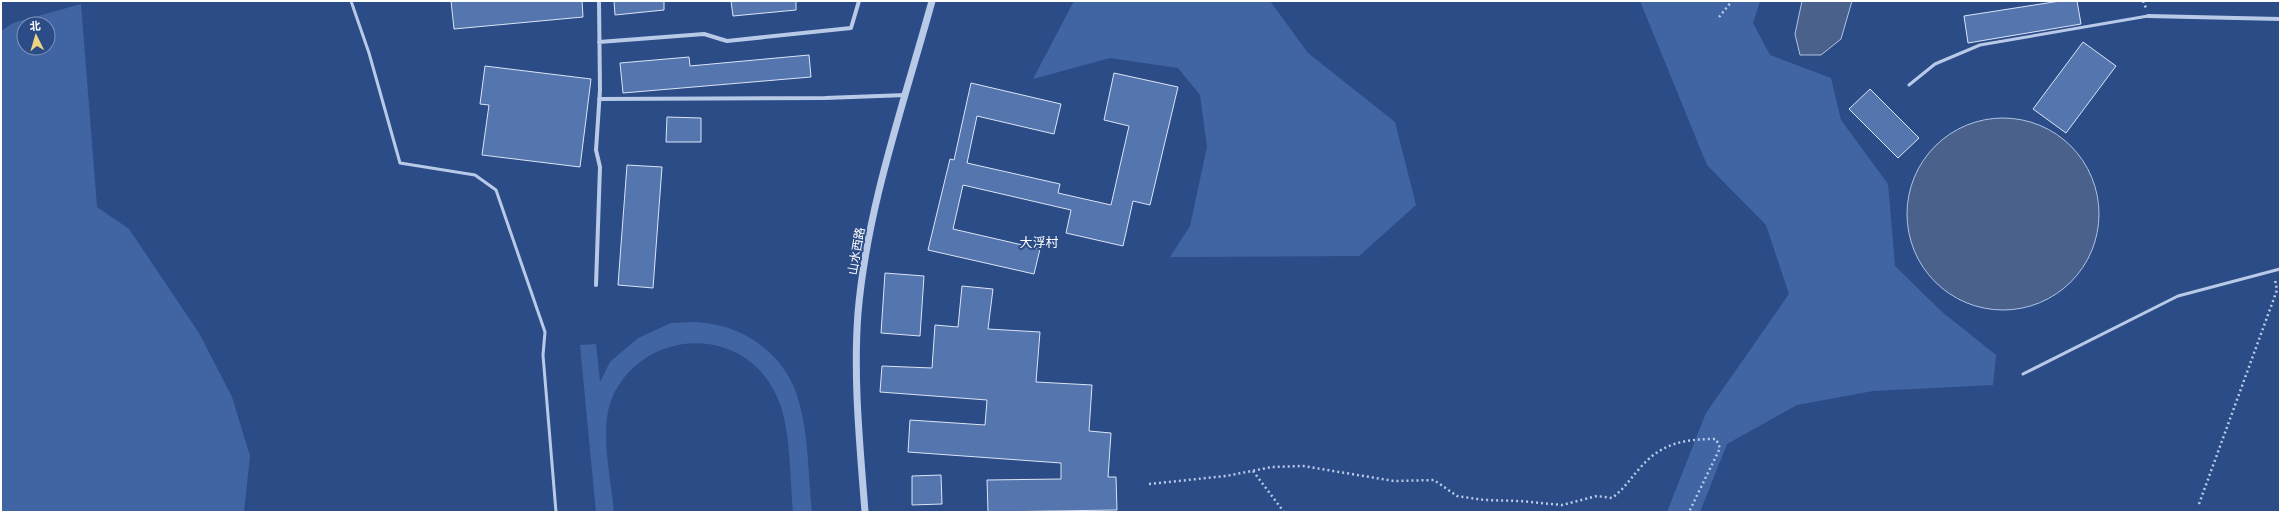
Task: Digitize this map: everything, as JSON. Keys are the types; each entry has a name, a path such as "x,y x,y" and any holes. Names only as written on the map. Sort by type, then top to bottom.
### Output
{"street":[{"path":"596,285 600,167 596,150 599,100 599,1"},
{"path":"600,42 704,34 726,41 851,28 859,1"},
{"name":"山水西路","path":"865,512 856,379 858,313 864,264 877,200 932,1"},
{"path":"2148,16 2280,19"},
{"path":"599,100 825,98 906,95"}],"lane":[{"path":"351,1 369,53 400,163 475,175 496,190 545,332 543,355 556,512"},
{"path":"1909,85 1935,64 1980,45 2148,16"},
{"path":"2023,374 2178,296 2280,269"}],"path":[{"path":"1719,18 1732,1"},
{"path":"2199,504 2276,290 2273,271"},
{"path":"1149,484 1226,476 1272,467 1303,466 1394,481 1434,480 1457,496 1484,500 1520,501 1562,505 1597,496 1612,498 1626,487 1640,467 1664,446 1696,439 1716,439 1720,448 1689,512"},
{"path":"1253,471 1284,512"}],"shaded area":[{"path":"1074,1 1270,1 1308,53 1395,122 1416,205 1359,256 1170,257 1190,226 1207,147 1200,95 1178,68 1110,58 1033,79"},
{"path":"1640,1 1760,1 1753,23 1770,55 1831,78 1841,120 1888,184 1895,266 1941,311 1996,355 1993,385 1873,391 1797,405 1727,444 1700,512 1667,512 1706,413 1789,294 1766,225 1707,165"},
{"path":"1802,1 1852,1 1841,39 1821,55 1800,55 1795,34"},
{"path":"81,4 97,207 129,229 199,333 232,397 250,456 244,512 1,512 1,31 16,22 16,56 56,56 56,16 38,16"},
{"path":"1994,118 2012,118 2040,125 2056,134 2071,146 2083,161 2092,177 2099,205 2099,223 2092,251 2083,267 2071,282 2056,294 2040,303 2012,310 1994,310 1975,306 1958,299 1942,288 1929,275 1918,259 1911,242 1907,223 1907,205 1911,186 1918,169 1929,153 1942,140 1958,129 1975,122"},
{"path":"701,322 722,326 737,331 765,348 786,372 794,386 805,429 812,512 793,512 788,439 782,411 778,399 763,374 743,357 720,347 695,343 670,347 647,357 627,374 612,398 608,410 606,439 614,512 596,512 580,345 596,344 600,382 610,362 638,338 671,323"}],"building":[{"path":"451,1 582,1 583,17 454,29"},
{"path":"614,1 664,1 664,10 615,15"},
{"path":"731,1 796,1 796,10 733,16"},
{"path":"2060,1 2077,1 2081,24 1968,43 1964,16"},
{"path":"2083,42 2116,66 2066,133 2033,109"},
{"path":"809,55 811,77 623,93 620,63 689,57 690,66"},
{"path":"485,66 591,79 580,167 482,155 489,105 480,104"},
{"path":"1114,73 1178,87 1150,205 1133,201 1123,246 1066,233 1071,210 963,185 953,229 1040,249 1034,274 928,250 950,159 954,160 971,83 1061,104 1054,134 977,116 967,163 1060,184 1058,193 1111,205 1129,126 1104,120"},
{"path":"1870,89 1919,138 1898,158 1849,109"},
{"path":"667,117 701,118 701,142 666,142"},
{"path":"627,165 662,167 653,288 618,285"},
{"path":"885,273 924,276 920,336 881,333"},
{"path":"962,286 993,289 988,329 1040,332 1036,382 1092,385 1089,431 1111,433 1108,477 1116,477 1117,510 988,512 987,480 1061,479 1061,463 908,452 910,420 985,425 987,400 880,392 882,366 932,368 935,325 958,327"},
{"path":"941,475 942,504 912,505 912,476"}],"district":[{"name":"大浮村","path":"1039,242"}]}
